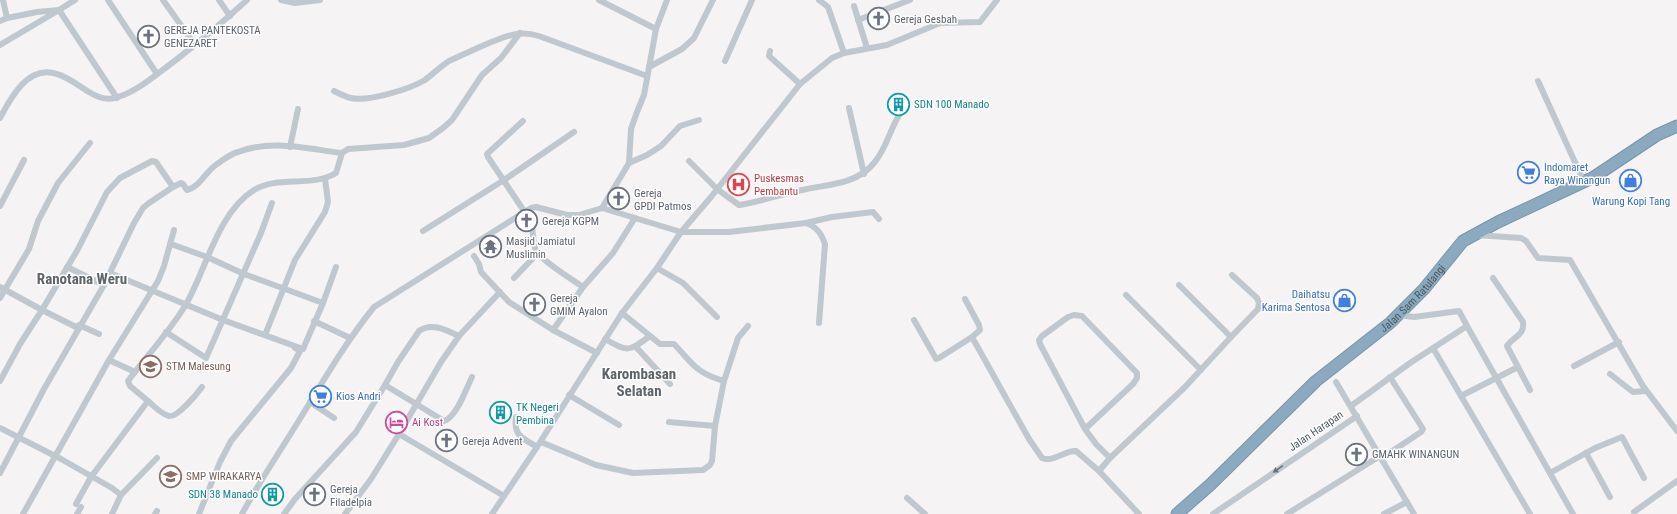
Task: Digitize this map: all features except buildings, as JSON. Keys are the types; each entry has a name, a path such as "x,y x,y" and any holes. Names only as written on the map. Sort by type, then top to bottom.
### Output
{"highway":[{"name":"Jalan Sam Ratulangi","path":"1177,514 1210,485 1316,381 1364,344 1398,315 1424,289 1463,241 1473,234 1584,182 1657,135 1677,126"}],"street":[{"path":"3,0 7,18"},
{"path":"0,45 75,0"},
{"path":"108,0 157,74"},
{"path":"163,0 195,45"},
{"path":"219,0 230,16"},
{"path":"0,118 9,100 20,87 33,74 44,71 58,74 101,98 117,98 140,86 157,74 195,45 247,0"},
{"path":"281,0 295,3 320,0"},
{"path":"602,0 656,29"},
{"path":"602,208 629,163 632,129 644,95 656,29 667,0"},
{"path":"649,67 682,49 694,38 713,0"},
{"path":"725,61 752,0"},
{"path":"819,0 828,7 844,53"},
{"path":"858,20 893,3 910,0"},
{"path":"492,514 539,444 622,313 657,268 681,232 800,84 832,58 844,53 887,45 940,23 980,22 997,0"},
{"path":"854,6 867,48"},
{"path":"0,21 7,18 59,10"},
{"path":"59,10 117,98"},
{"path":"334,91 352,99 374,97 392,93 425,80 448,62 504,36 520,33 538,36 647,76"},
{"path":"202,387 189,402 174,415 169,416 128,384 128,381 185,305 226,220 243,199 254,190 272,184 325,179 336,173 342,153 348,149 404,145 429,138 452,120 482,75 501,58 520,33"},
{"path":"770,51 769,56 800,84"},
{"path":"1538,81 1584,182"},
{"path":"849,108 864,174"},
{"path":"290,147 298,109"},
{"path":"688,161 717,189 739,205 802,190 840,183 864,174 875,163 882,152 896,118 901,112"},
{"path":"629,163 647,155 661,146 680,126 699,120"},
{"path":"522,121 487,154 488,158 524,211"},
{"path":"423,232 504,180 574,132"},
{"path":"0,298 2,288 29,249 38,221 58,183 90,143"},
{"path":"0,473 18,437 104,285 134,223 143,208 173,187 182,183 187,190 190,189 200,182 213,166 237,152 260,146 274,145 342,153"},
{"path":"0,206 24,160"},
{"path":"0,381 20,344 67,267 107,192 120,178 154,161 173,187"},
{"path":"264,335 295,260 325,212 328,202 325,179"},
{"path":"166,332 206,358 244,274 272,203"},
{"path":"242,514 254,491 350,338 374,307 524,211 536,207 567,215 580,215 602,208 681,232 729,232 806,223 832,217 873,212 879,219"},
{"path":"553,330 583,287 613,253 635,218"},
{"path":"806,223 818,229 825,244 819,323"},
{"path":"532,226 535,248 538,253 552,266 583,287"},
{"path":"23,514 109,360 161,274 174,230"},
{"path":"1473,234 1521,238 1526,241 1538,258 1570,260 1646,391 1677,431"},
{"path":"171,244 207,257 244,274 323,303"},
{"path":"514,278 538,253"},
{"path":"474,256 480,264 481,272 509,302 553,330 597,353"},
{"path":"67,267 104,285"},
{"path":"110,272 185,305 303,349 323,303 336,267"},
{"path":"657,268 683,283 717,316"},
{"path":"1099,471 1110,458 1185,387 1231,336 1256,312 1259,305 1257,298 1232,275"},
{"path":"1493,278 1523,322 1523,330 1507,346 1530,390"},
{"path":"1179,285 1231,336"},
{"path":"2,288 42,310 79,327 99,334"},
{"path":"345,514 371,479 441,362 459,336 500,292"},
{"path":"1126,294 1201,370"},
{"path":"914,320 936,359 939,358 979,332 979,325 965,299"},
{"path":"1398,315 1413,317 1459,311 1573,514"},
{"path":"622,313 660,344 674,344 699,371 710,377 724,381"},
{"path":"1085,429 1133,384 1137,378 1137,373 1082,316 1074,315 1068,317 1042,336 1039,340 1040,344 1085,429 1096,444 1110,458"},
{"path":"314,321 350,338"},
{"path":"516,417 515,426 518,434 539,444 596,465 615,470 633,473 694,471 708,467 712,461 715,426 724,381 738,338 748,326"},
{"path":"1351,406 1467,326"},
{"path":"284,514 299,494 356,432 386,386 398,362 420,329 429,327 441,328 459,336"},
{"path":"605,339 627,350 636,347 650,336"},
{"path":"972,337 1029,439 1042,458 1048,459 1069,451 1076,451 1099,471 1139,514"},
{"path":"199,514 220,462 232,441 291,368 299,355 299,350 282,342"},
{"path":"1574,366 1618,342"},
{"path":"636,347 670,384"},
{"path":"1433,348 1530,514"},
{"path":"109,360 135,372"},
{"path":"1461,396 1518,367"},
{"path":"1610,374 1634,392 1646,391"},
{"path":"386,386 444,421 454,414 472,378"},
{"path":"1287,514 1423,430 1423,427 1390,378"},
{"path":"1336,382 1357,416"},
{"path":"569,395 619,425"},
{"path":"77,514 79,505 91,477 148,401"},
{"path":"310,402 334,418"},
{"name":"Jalan Harapan","path":"1213,514 1357,416 1414,514"},
{"path":"669,422 715,426"},
{"path":"0,428 56,457 122,495"},
{"path":"399,434 504,496"},
{"path":"1550,473 1586,453 1623,437 1644,478"},
{"path":"1586,453 1610,498"},
{"path":"112,514 122,495 157,458"},
{"path":"1634,512 1677,481"},
{"path":"907,498 925,514"},
{"path":"1384,514 1407,502"}],"place":[{"name":"Gereja Gesbah","path":"878,19"},
{"name":"GEREJA PANTEKOSTA GENEZARET","path":"149,36"},
{"name":"SDN 100 Manado","path":"898,104"},
{"name":"Indomaret Raya Winangun","path":"1529,173"},
{"name":"Warung Kopi Tang","path":"1631,181"},
{"name":"Puskesmas Pembantu","path":"738,184"},
{"name":"Gereja GPDI Patmos","path":"618,199"},
{"name":"Gereja KGPM","path":"526,221"},
{"name":"Masjid Jamiatul Muslimin","path":"490,247"},
{"name":"Daihatsu Karima Sentosa","path":"1345,300"},
{"name":"Gereja GMIM Ayalon","path":"534,304"},
{"name":"STM Malesung","path":"150,366"},
{"name":"Kios Andri","path":"320,396"},
{"name":"TK Negeri Pembina","path":"500,413"},
{"name":"Ai Kost","path":"397,422"},
{"name":"Gereja Advent","path":"447,441"},
{"name":"GMAHK WINANGUN","path":"1356,454"},
{"name":"SMP WIRAKARYA","path":"171,476"},
{"name":"SDN 38 Manado","path":"273,494"},
{"name":"Gereja Filadelpia","path":"315,495"}],"district":[{"name":"Ranotana Weru","path":"82,279"},
{"name":"Karombasan Selatan","path":"639,382"}]}
